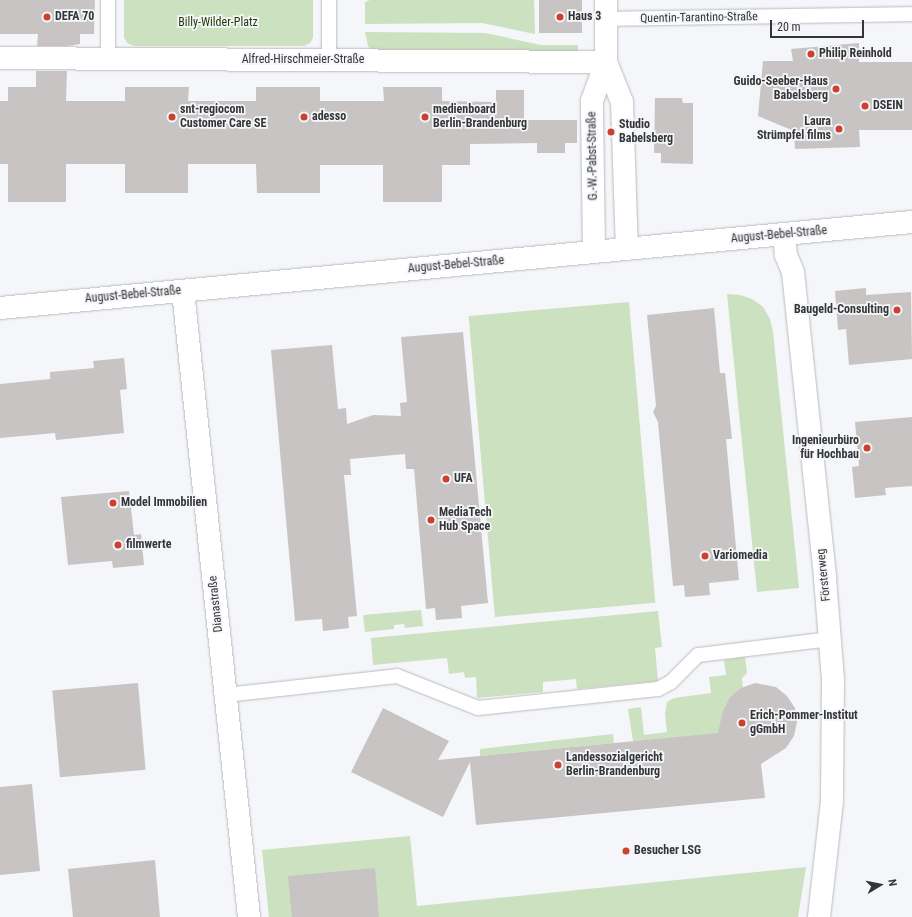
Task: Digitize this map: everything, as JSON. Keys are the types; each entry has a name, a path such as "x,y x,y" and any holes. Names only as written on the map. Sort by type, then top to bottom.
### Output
{"street":[{"name":"G.-W.-Pabst-Straße","path":"594,252 592,101 606,62 606,10"},
{"name":"Alfred-Hirschmeier-Straße","path":"0,58 606,62"},
{"name":"G.-W.-Pabst-Straße","path":"606,62 622,102 627,249"},
{"name":"August-Bebel-Straße","path":"0,308 912,222"},
{"name":"Försterweg","path":"784,234 786,255 793,272 830,639 833,712 832,794 819,917"},
{"name":"Dianastraße","path":"183,291 249,917"}],"lane":[{"path":"108,0 108,58"},
{"path":"329,0 329,60"},
{"name":"Quentin-Tarantino-Straße","path":"606,10 912,14"},
{"path":"226,695 398,676 478,708 658,690 671,682 698,654 830,639"}],"green space":[{"name":"Billy-Wilder-Platz","path":"124,0 313,0 313,38 310,43 304,46 134,46 127,43 124,37"},
{"path":"370,0 534,0 535,34 482,23 365,24 365,2"},
{"path":"365,32 485,33 541,45 578,45 578,56 373,52 368,46"},
{"path":"727,294 740,295 752,299 763,307 770,319 773,332 799,588 757,592"},
{"path":"629,302 655,603 495,617 469,316"},
{"path":"421,610 423,626 405,628 404,624 394,625 394,629 365,632 363,615"},
{"path":"658,611 662,647 655,648 658,681 577,689 576,679 543,682 543,692 477,698 476,677 465,678 464,672 449,674 447,658 373,665 371,638"},
{"path":"745,657 747,673 742,678 743,687 730,697 723,710 721,724 725,738 633,741 628,709 641,707 644,735 667,732 665,714 667,702 674,698 711,693 709,677 726,675 724,660"},
{"path":"613,734 614,743 480,756 480,749"},
{"path":"410,836 417,906 806,867 798,917 269,917 262,850"}],"building":[{"name":"DEFA 70","path":"0,0 95,0 94,34 80,34 80,44 67,46 37,46 38,34 0,34"},
{"name":"Haus 3","path":"539,0 582,0 582,33 539,33"},
{"name":"Guido-Seeber-Haus Babelsberg","path":"859,43 859,62 912,62 912,130 859,130 860,147 795,149 794,131 758,116 763,61 793,61 791,49"},
{"path":"36,71 67,71 66,101 125,101 125,87 189,87 188,101 256,101 256,87 320,87 320,101 384,101 383,87 442,87 442,101 496,102 496,90 524,90 524,120 577,120 577,143 565,143 565,153 537,153 537,143 470,144 470,165 442,165 442,202 383,202 383,165 320,165 320,193 257,193 256,164 188,164 188,193 125,193 125,164 66,164 66,202 8,202 8,164 0,164 0,101 8,101 8,87 36,87"},
{"path":"655,98 682,98 683,103 693,103 693,164 661,163 661,153 654,153"},
{"path":"866,288 866,295 911,292 912,359 849,365 846,329 838,330 835,291"},
{"path":"714,308 720,373 725,373 732,439 726,439 739,580 709,583 710,595 685,597 684,585 673,586 658,422 653,412 656,406 647,315"},
{"name":"UFA","path":"463,332 488,603 461,606 462,618 436,620 435,608 426,609 414,469 406,469 405,454 350,459 351,475 344,475 357,616 348,617 349,628 323,631 322,619 295,621 271,350 332,345 338,409 346,408 347,424 373,415 401,416 400,403 407,402 401,337"},
{"path":"124,358 127,389 120,390 124,433 56,440 55,433 0,438 0,384 50,379 50,372 94,368 93,361"},
{"path":"912,417 912,486 885,488 886,495 855,498 852,467 859,466 855,422"},
{"path":"129,491 134,535 141,534 144,565 113,568 112,561 68,565 61,497"},
{"path":"138,683 146,770 60,777 52,690"},
{"name":"Landessozialgericht Berlin-Brandenburg","path":"755,683 776,687 787,696 795,708 797,722 794,736 786,748 761,764 765,798 476,825 470,762 443,817 351,772 383,708 449,741 438,760 718,733 723,710 730,697 741,688"},
{"path":"32,784 40,871 0,875 0,787"},
{"path":"155,860 160,917 73,917 68,869"},
{"path":"375,868 379,917 292,917 288,876"}],"place":[{"name":"DEFA 70","path":"47,17"},
{"name":"Haus 3","path":"560,17"},
{"name":"Philip Reinhold","path":"811,54"},
{"name":"Guido-Seeber-Haus Babelsberg","path":"836,89"},
{"name":"DSEIN","path":"865,106"},
{"name":"snt-regiocom Customer Care SE","path":"172,117"},
{"name":"adesso","path":"304,117"},
{"name":"medienboard Berlin-Brandenburg","path":"425,117"},
{"name":"Laura Strümpfel films","path":"839,129"},
{"name":"Studio Babelsberg","path":"611,132"},
{"name":"Baugeld-Consulting","path":"897,310"},
{"name":"Ingenieurbüro für Hochbau","path":"867,448"},
{"name":"UFA","path":"446,479"},
{"name":"Model Immobilien","path":"113,503"},
{"name":"MediaTech Hub Space","path":"431,520"},
{"name":"filmwerte","path":"118,545"},
{"name":"Variomedia","path":"705,556"},
{"name":"Erich-Pommer-Institut gGmbH","path":"742,723"},
{"name":"Landessozialgericht Berlin-Brandenburg","path":"558,765"},
{"name":"Besucher LSG","path":"626,851"}]}
